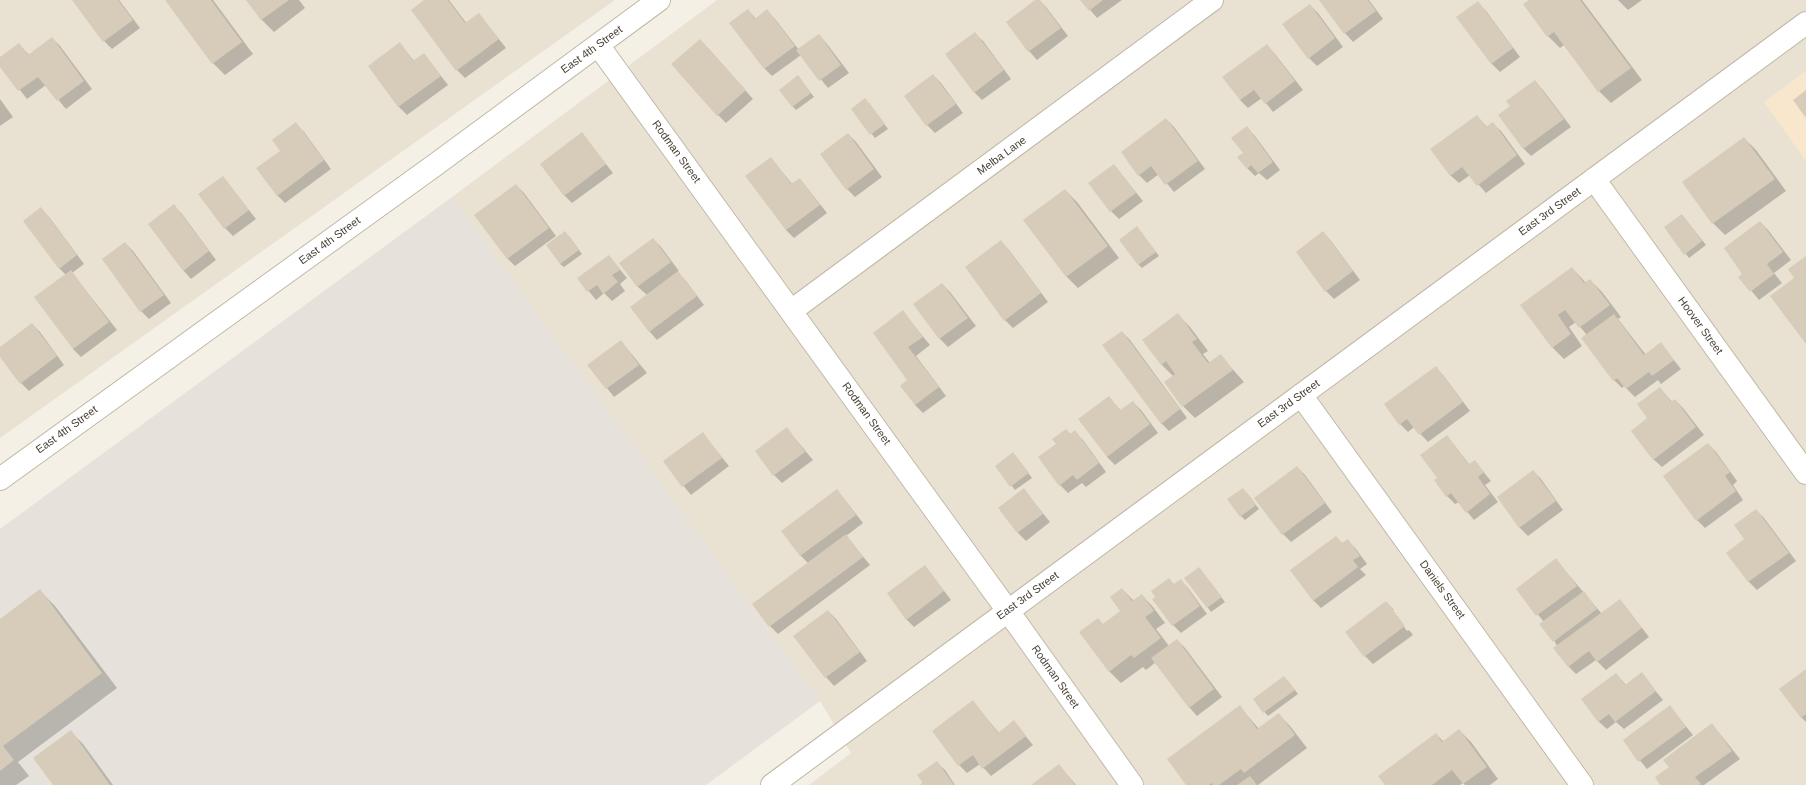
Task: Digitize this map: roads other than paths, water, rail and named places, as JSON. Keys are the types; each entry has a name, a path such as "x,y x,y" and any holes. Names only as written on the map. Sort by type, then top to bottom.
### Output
{"street":[{"name":"East 4th Street","path":"0,479 428,170 659,0"},
{"name":"Melba Lane","path":"791,311 1212,0"},
{"name":"East 3rd Street","path":"772,785 1806,23"},
{"name":"Rodman Street","path":"598,45 1008,611 1132,785"},
{"name":"Hoover Street","path":"1594,179 1806,473"},
{"name":"Daniels Street","path":"1301,395 1582,785"}]}
